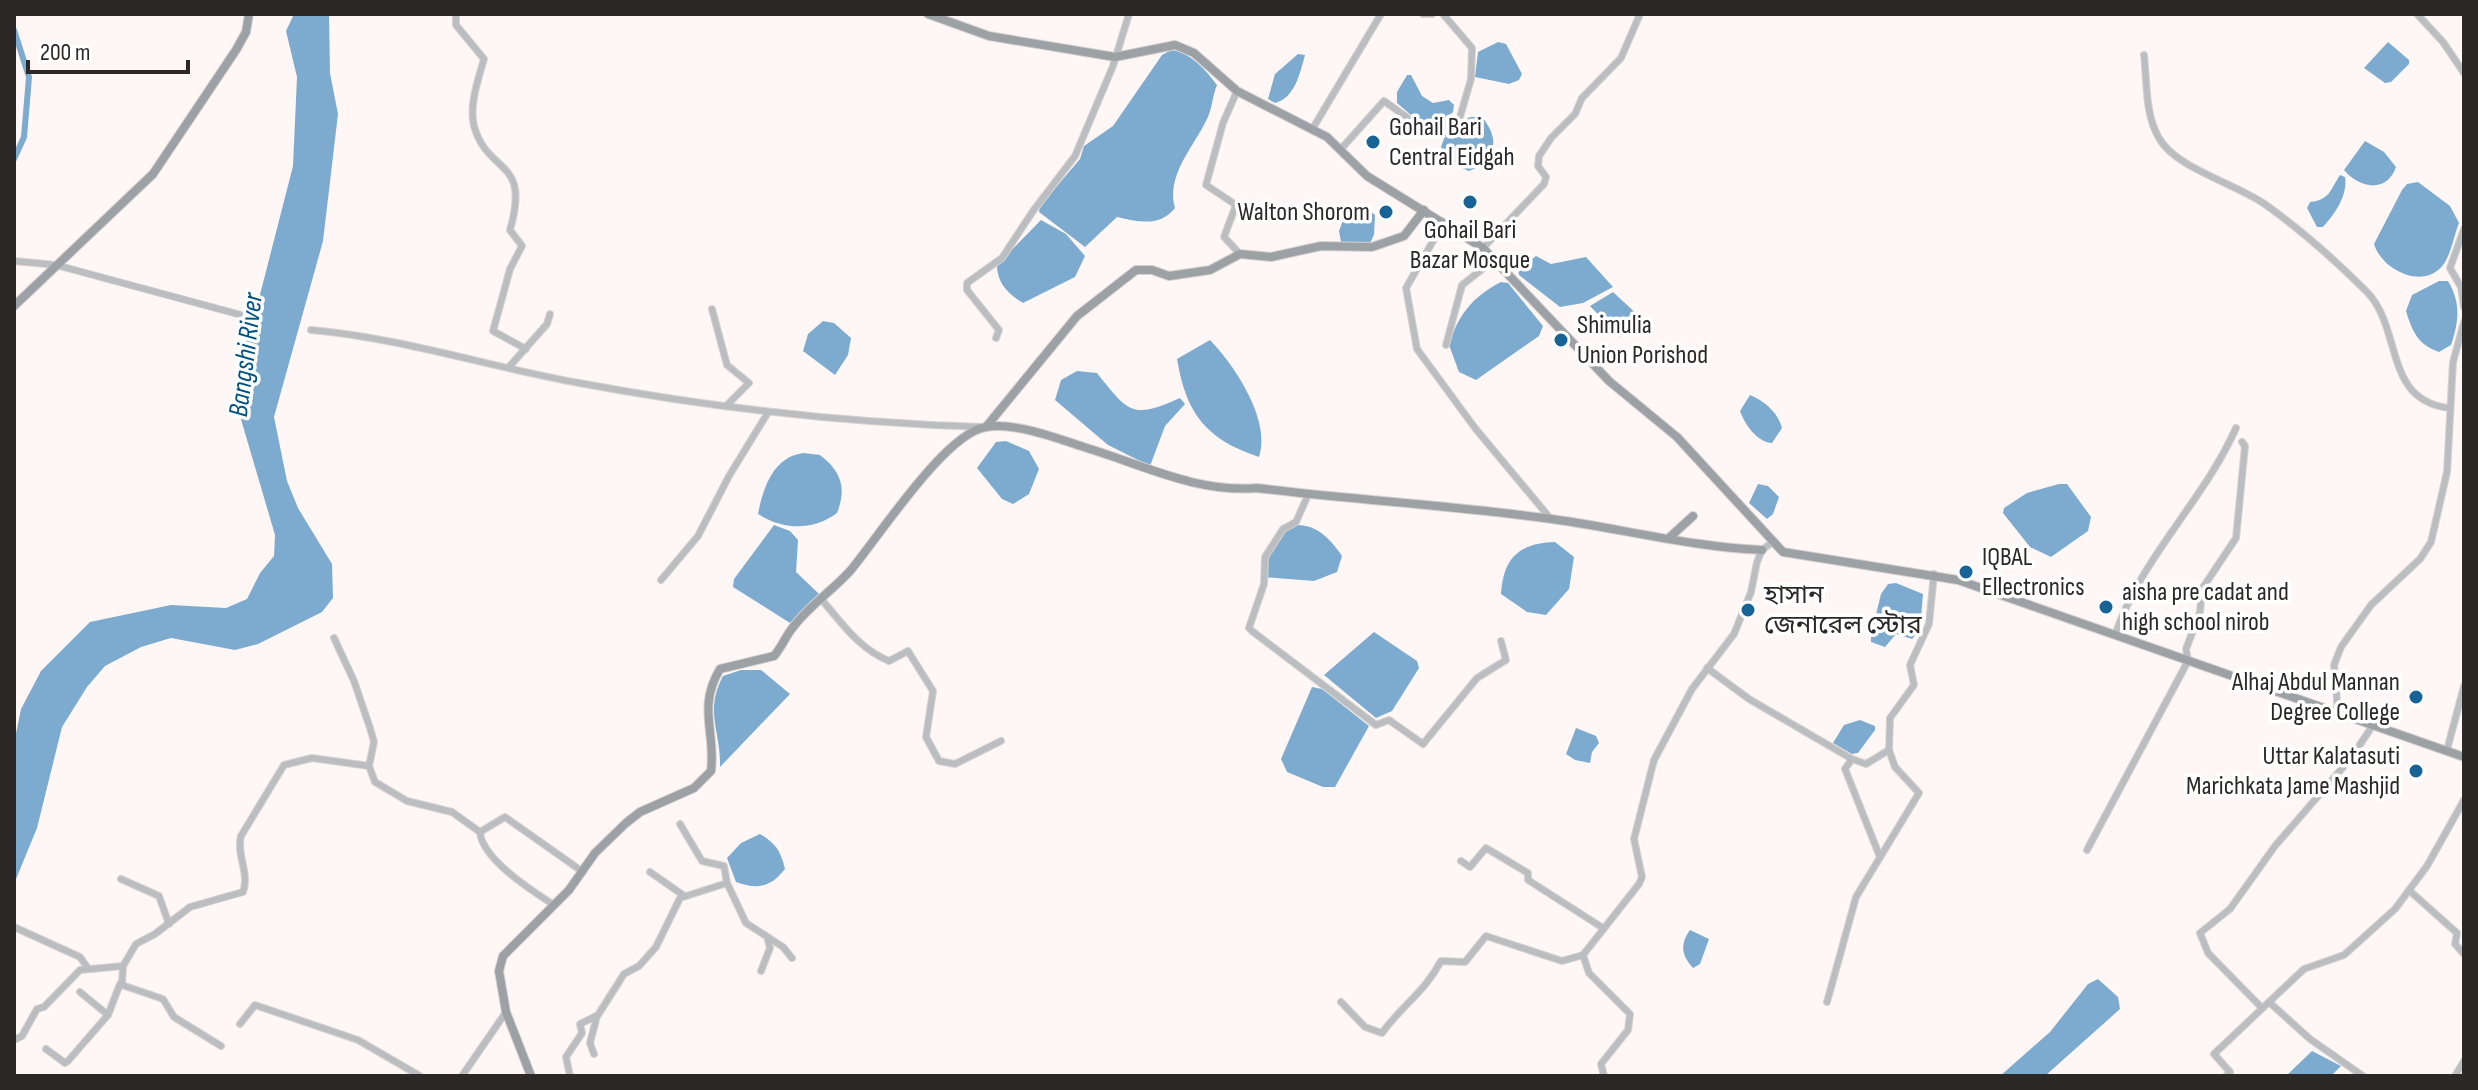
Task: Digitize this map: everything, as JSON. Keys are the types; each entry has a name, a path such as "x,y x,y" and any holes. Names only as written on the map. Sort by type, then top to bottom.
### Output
{"street":[{"path":"14,306 153,174 236,50 246,32 249,14"},
{"path":"456,14 456,25 484,59 472,117 475,131 517,187 518,199 510,230 522,246 510,269 493,331 526,349"},
{"path":"928,14 989,36 1115,57 1175,45 1194,53 1237,91 1313,128 1341,149 1367,176 1483,248 1609,381 1677,437 1771,543 1783,552 1934,574 2464,757"},
{"path":"996,338 999,330 967,290 967,283 1002,258 1075,156 1129,14"},
{"path":"1313,128 1381,14"},
{"path":"1423,14 1432,14"},
{"path":"1341,149 1377,105 1384,101 1429,133 1460,117 1471,79 1472,48 1443,14"},
{"path":"1483,248 1544,184 1546,177 1538,166 1543,148 1575,114 1582,98 1621,58 1640,14"},
{"path":"2417,14 2443,42 2464,73"},
{"path":"2144,55 2151,112 2164,145 2183,161 2267,206 2360,286 2382,313 2401,376 2431,405 2449,408"},
{"path":"1237,91 1223,123 1206,185 1236,205 1224,237 1240,254"},
{"path":"528,1074 506,1012 500,980 503,956 554,905 604,843 626,823 640,812 694,788 710,773 712,753 706,716 718,671 728,664 774,656 793,627 851,570 875,535 943,455 985,427 1077,316 1122,279 1142,268 1169,276 1200,272 1240,254 1271,257 1321,246 1372,247 1404,236 1424,210"},
{"path":"1444,222 1406,288 1417,349 1475,428 1550,518"},
{"path":"2464,229 2450,268 2461,287 2464,307"},
{"path":"1446,345 1462,285 1494,260"},
{"path":"14,261 56,265 245,316"},
{"path":"712,309 727,365 749,383 726,406"},
{"path":"509,367 547,324 550,314"},
{"path":"2338,712 2334,665 2341,647 2365,613 2420,559 2431,542 2448,459 2453,362 2464,322"},
{"path":"311,330 578,383 767,414 876,424 1009,428 1088,448 1147,470 1216,487 1419,503 1550,518 1725,548 1762,550"},
{"path":"661,580 698,536 729,476 767,414"},
{"path":"2115,635 2142,575 2213,472 2236,428"},
{"path":"2087,850 2188,661 2186,649 2200,612 2202,589 2236,538 2245,446 2242,442"},
{"path":"1308,495 1296,522 1283,529 1265,557 1264,584 1249,628 1376,725 1389,720 1423,744 1477,678 1506,660 1501,641"},
{"path":"1670,537 1693,516"},
{"path":"1341,1002 1365,1027 1382,1033 1428,985 1441,961 1465,962 1486,936 1562,961 1583,955 1639,884 1642,877 1634,839 1654,760 1707,668 1734,634 1751,592 1762,550 1771,543"},
{"path":"1827,1002 1843,948 1849,912 1919,793 1895,767 1889,750 1890,718 1914,685 1910,665 1929,624 1934,574"},
{"path":"821,599 850,634 874,653 889,661 908,651 933,691 926,737 939,761 955,764 1001,741"},
{"path":"334,638 354,681 374,742 369,766 375,782 407,801 452,812 480,832 483,847 506,870 554,905"},
{"path":"1707,668 1749,699 1852,759 1866,764 1889,750"},
{"path":"2447,750 2464,686"},
{"path":"2262,1008 2208,953 2200,933 2230,909 2275,846 2351,758 2373,725"},
{"path":"46,1049 65,1063 108,1015 120,984 123,966 136,944 196,903 243,892 246,877 238,848 241,836 284,765 312,758 369,766"},
{"path":"1852,759 1845,769 1848,783 1880,857"},
{"path":"2226,1076 2230,1072 2214,1054 2304,969 2344,955 2411,892 2447,835 2464,800"},
{"path":"480,832 505,817 583,872"},
{"path":"680,824 702,861 724,866 739,915 768,940 783,947 792,958"},
{"path":"1461,861 1470,867 1486,848 1521,867 1535,885 1603,928"},
{"path":"650,872 683,895"},
{"path":"121,879 159,896 169,924"},
{"path":"594,1054 590,1043 597,1016 624,974 639,966 656,947 683,895 727,883"},
{"path":"2411,892 2457,933 2455,944 2464,954"},
{"path":"14,927 80,957 87,967"},
{"path":"761,971 770,948 768,940"},
{"path":"1583,955 1589,973 1630,1014 1628,1030 1601,1064 1604,1076"},
{"path":"14,1040 22,1036 37,1009 44,1007 87,967 123,966"},
{"path":"120,984 163,999 174,1017 221,1046"},
{"path":"80,992 108,1015"},
{"path":"2269,1002 2310,1039 2363,1076"},
{"path":"240,1024 255,1005 280,1012 358,1040 420,1076"},
{"path":"462,1076 506,1012"},
{"path":"570,1076 568,1051 582,1033 580,1024 597,1016"},
{"path":"2455,1076 2464,1062"}],"water":[{"name":"Bangshi River","path":"294,14 329,14 330,73 338,114 323,241 274,417 287,481 298,508 332,564 333,598 322,612 258,644 235,650 171,638 141,647 105,666 87,687 62,727 37,828 14,884 14,743 21,709 41,671 90,622 171,605 226,608 247,599 260,573 274,556 275,535 240,416 237,365 253,322 293,166 297,77 286,31"},
{"path":"1498,42 1506,44 1522,74 1519,80 1509,84 1475,77 1478,52"},
{"path":"2388,42 2409,60 2409,64 2391,82 2385,83 2364,68"},
{"path":"1171,50 1191,58 1217,85 1208,117 1177,174 1173,196 1175,208 1156,221 1117,217 1085,247 1039,212 1040,206 1080,159 1084,146 1113,126 1162,55"},
{"path":"1298,54 1305,55 1296,84 1287,96 1275,103 1268,99 1275,74"},
{"path":"1407,75 1411,75 1422,96 1433,103 1449,100 1454,105 1453,112 1434,128 1424,126 1397,103 1397,92"},
{"path":"1470,117 1482,117 1488,125 1493,148 1485,161 1469,171 1454,165 1441,147 1447,130"},
{"path":"2365,141 2384,152 2396,167 2392,175 2380,184 2365,184 2344,170"},
{"path":"2340,175 2345,177 2345,191 2340,204 2323,227 2317,227 2307,208 2310,202 2326,197"},
{"path":"2418,182 2450,206 2459,223 2446,261 2435,273 2425,276 2404,274 2394,268 2378,253 2374,244 2402,190 2407,184"},
{"path":"1370,211 1375,215 1374,235 1369,245 1341,242 1339,231 1344,218"},
{"path":"1041,220 1066,234 1085,256 1075,277 1023,303 1004,287 997,265"},
{"path":"1536,256 1551,264 1586,257 1613,287 1583,303 1560,307 1519,275 1518,269"},
{"path":"2439,281 2448,281 2457,312 2451,345 2439,352 2417,336 2406,311 2412,295"},
{"path":"1501,282 1508,283 1543,326 1539,336 1476,380 1459,372 1449,345 1468,308"},
{"path":"1613,292 1640,317 1620,337 1590,306"},
{"path":"823,321 834,323 851,338 848,355 835,375 803,351 808,334"},
{"path":"1210,340 1230,364 1248,394 1260,427 1259,457 1240,450 1212,432 1201,422 1186,395 1177,359"},
{"path":"1077,371 1097,373 1124,404 1132,408 1151,409 1180,398 1185,404 1165,426 1150,466 1108,445 1055,400 1061,380"},
{"path":"1750,395 1770,408 1780,423 1782,428 1772,443 1757,436 1742,416 1740,411"},
{"path":"1006,441 1029,451 1039,469 1029,494 1013,504 1002,499 977,468 996,442"},
{"path":"794,455 820,455 837,474 842,496 837,513 818,523 798,526 778,523 758,514 767,484 778,466"},
{"path":"1758,484 1768,486 1779,497 1773,514 1767,519 1749,503"},
{"path":"2067,484 2091,517 2088,531 2051,557 2030,547 2003,513 2004,508 2027,493"},
{"path":"774,525 790,531 798,540 796,572 819,594 790,623 733,587 734,579"},
{"path":"1297,525 1318,531 1333,544 1342,556 1337,572 1314,581 1264,577 1278,539"},
{"path":"1555,542 1574,557 1569,589 1546,615 1527,612 1501,594 1505,571 1509,562 1523,549"},
{"path":"1896,583 1923,594 1920,630 1912,639 1896,634 1885,647 1871,642 1871,635 1881,594 1888,584"},
{"path":"1374,632 1417,661 1419,668 1392,711 1376,718 1324,675"},
{"path":"741,670 761,670 790,694 720,767 714,711 717,689 723,676"},
{"path":"1312,687 1322,689 1369,726 1335,787 1323,787 1287,772 1281,759"},
{"path":"1860,720 1875,726 1875,730 1858,753 1852,754 1833,743 1844,725"},
{"path":"1576,728 1596,736 1599,743 1592,752 1590,763 1575,760 1566,754"},
{"path":"760,834 777,848 785,869 774,880 763,885 736,882 727,858 741,843"},
{"path":"1690,930 1709,939 1700,964 1693,968 1683,949"},
{"path":"2098,979 2118,997 2120,1009 2045,1076 2000,1076 2050,1032 2088,984"},
{"path":"2312,1051 2341,1066 2331,1076 2286,1076"}],"waterway":[{"path":"14,30 29,77 24,137 14,159"}],"place":[{"name":"Gohail Bari Central Eidgah","path":"1373,142"},
{"name":"Gohail Bari Bazar Mosque","path":"1470,202"},
{"name":"Walton Shorom","path":"1386,212"},
{"name":"Shimulia Union Porishod","path":"1561,340"},
{"name":"IQBAL Ellectronics","path":"1966,572"},
{"name":"aisha pre cadat and high school nirob","path":"2106,607"},
{"name":"হাসান জেনারেল স্টোর","path":"1748,610"},
{"name":"Alhaj Abdul Mannan Degree College","path":"2416,697"},
{"name":"Uttar Kalatasuti Marichkata Jame Mashjid","path":"2416,771"}]}
